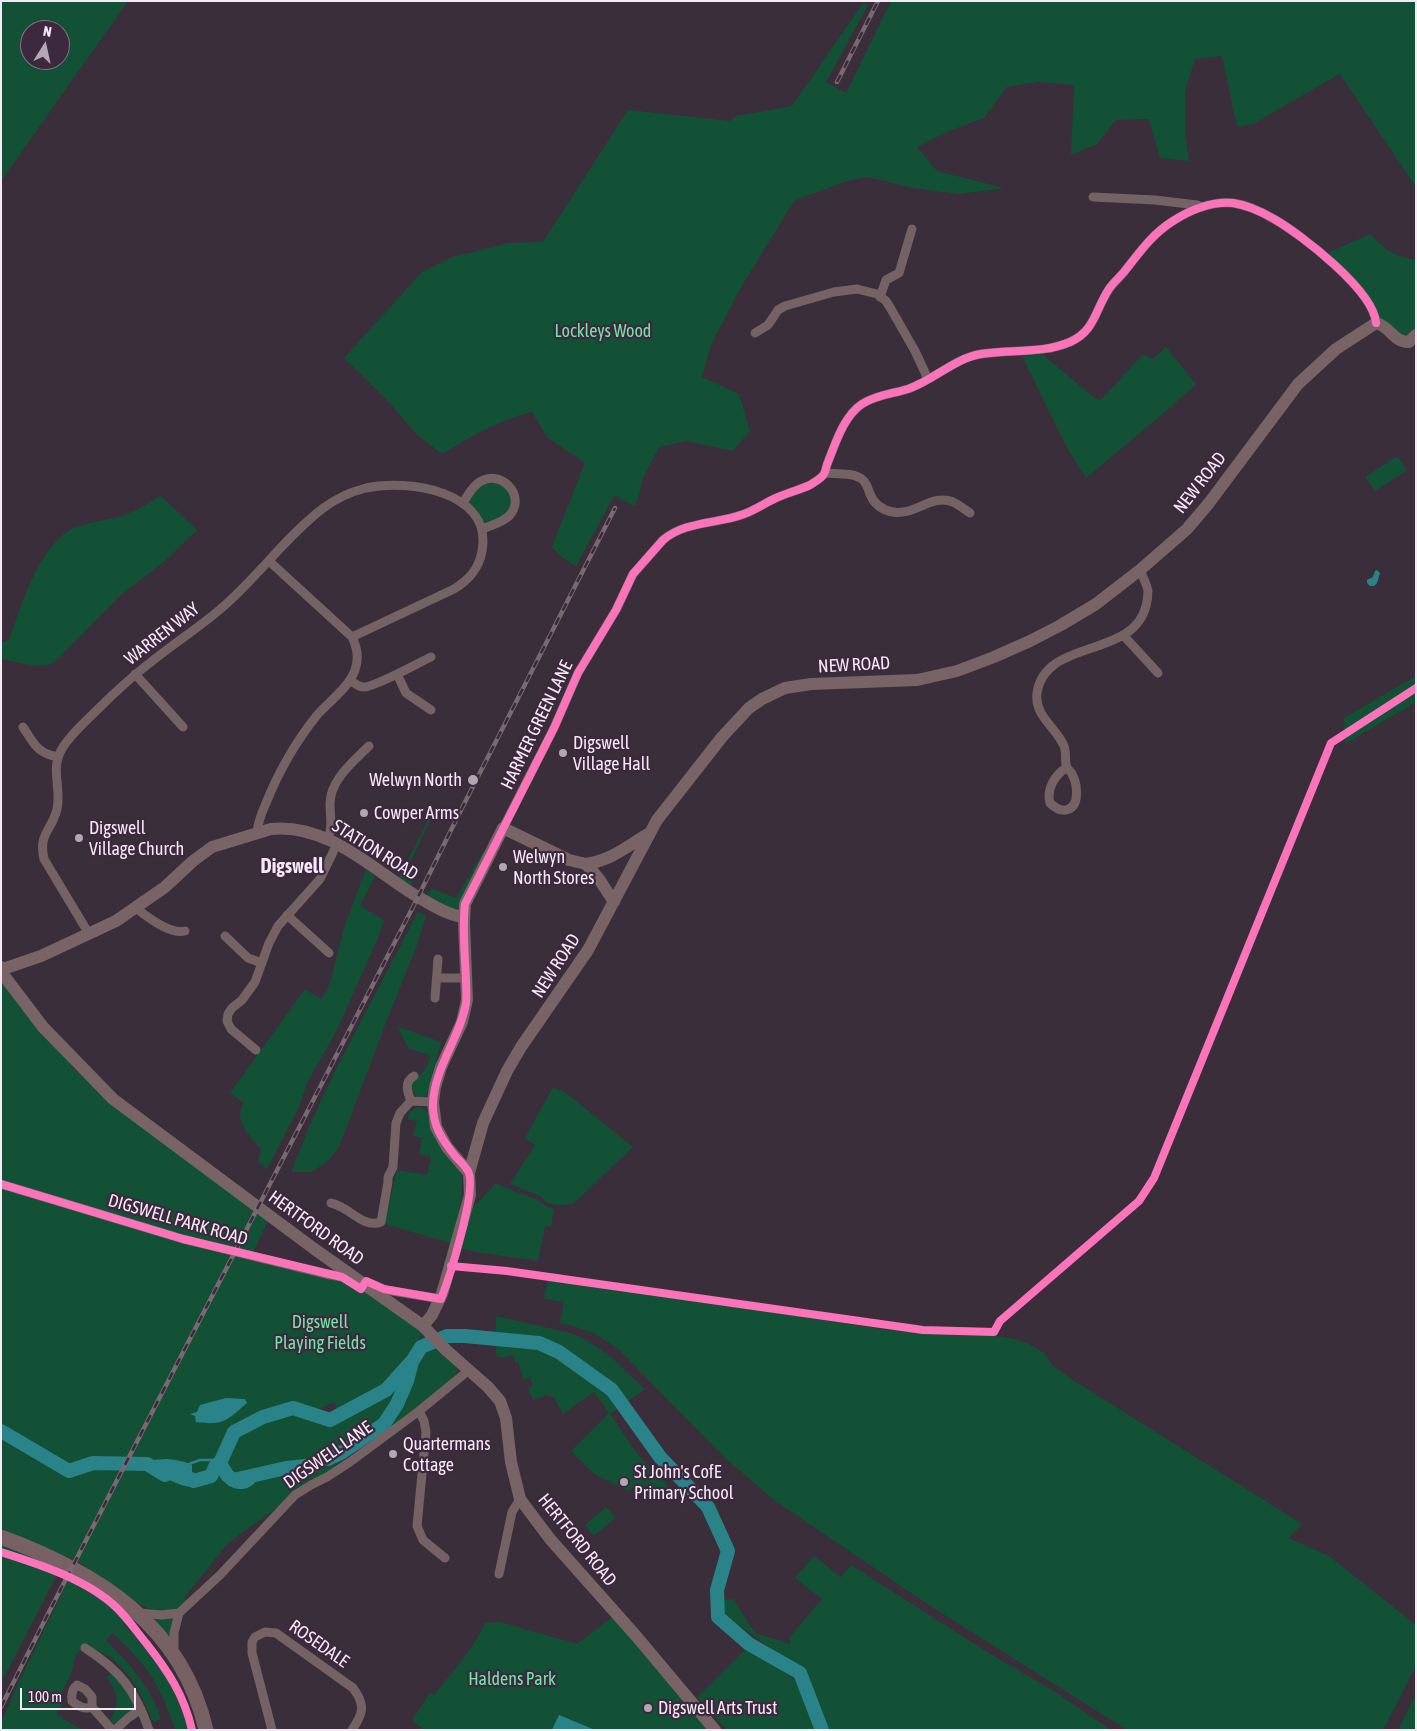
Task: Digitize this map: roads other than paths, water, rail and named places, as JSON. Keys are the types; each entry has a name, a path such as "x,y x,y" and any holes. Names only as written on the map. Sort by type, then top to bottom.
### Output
{"main road":[{"path":"1,1537 29,1547 79,1572 139,1613 157,1632 174,1655 196,1698 206,1730"}],"street":[{"path":"1094,197 1155,200 1202,207"},
{"path":"970,513 954,502 943,500 928,502 909,511 895,512 885,510 873,500 862,479 852,475 825,473 849,418 856,409 876,396 909,388 978,354 1052,347 1068,343 1080,337 1087,331 1109,289 1146,244 1158,231 1186,213 1221,203 1244,206 1259,211 1286,226 1325,256 1354,284 1376,315 1376,323 1384,326 1398,340 1414,340"},
{"path":"880,297 886,280 899,273 912,229"},
{"path":"755,333 768,325 778,310 785,306 820,296 857,289 877,294 891,309 915,350 928,380"},
{"name":"NEW ROAD","path":"469,1172 483,1124 507,1071 521,1047 588,950 659,817 722,737 748,708 785,688 811,684 917,680 957,671 994,657 1061,625 1096,604 1140,570 1187,529 1298,384 1336,349 1376,323"},
{"name":"HARMER GREEN LANE","path":"469,1172 440,1135 436,1126 433,1102 441,1067 462,1022 467,1000 465,904 554,728 578,673 616,610 633,574 669,535 682,528 744,514 778,496 809,485 825,473"},
{"path":"352,637 463,584 479,564 483,548 482,529 474,514 464,503 471,490 484,480 499,479 510,486 515,500 512,513 500,522 482,529"},
{"name":"WARREN WAY","path":"89,934 44,859 42,848 43,838 57,810 56,778 58,758 63,747 78,729 135,674 224,606 309,520 336,499 366,488 412,486 447,495 464,503"},
{"path":"258,832 262,814 288,756 318,715 350,680 355,671 357,658 356,644 352,637 269,561"},
{"path":"1067,767 1051,784 1049,792 1050,803 1060,810 1072,807 1076,797 1074,780 1067,767 1064,747 1059,736 1045,720 1038,706 1037,698 1040,683 1051,666 1077,653 1124,636 1136,626 1144,616 1148,591 1140,570"},
{"path":"1124,636 1158,673"},
{"path":"350,680 361,687 366,687 430,657"},
{"path":"135,674 183,727"},
{"path":"397,674 406,693 431,710"},
{"path":"23,727 39,751 58,758"},
{"path":"256,1050 232,1029 227,1018 229,1011 242,1000 252,987 278,926 320,879 332,842 330,804 333,787 369,746"},
{"name":"STATION ROAD","path":"2,968 41,956 89,934 136,908 165,887 202,853 212,847 271,829 292,828 310,832 332,842 430,904 454,916 464,917"},
{"path":"503,828 568,860 586,864 601,862 613,857 649,834"},
{"path":"586,864 603,884 614,902"},
{"path":"136,908 169,929 179,932 185,931"},
{"path":"287,915 329,953"},
{"path":"225,936 248,958 262,963"},
{"path":"435,998 438,959"},
{"name":"HERTFORD ROAD","path":"2,968 6,977 43,1027 113,1099 349,1274 423,1326 446,1350 488,1387 500,1401 506,1418 512,1462 520,1498 550,1539 637,1637 715,1730"},
{"path":"438,978 466,978"},
{"path":"410,1101 407,1086 410,1079 414,1076"},
{"path":"410,1101 433,1102"},
{"path":"331,1203 341,1205 367,1223 374,1224 380,1222 388,1177 393,1167 396,1123 400,1113 410,1101"},
{"path":"423,1326 432,1315 440,1299 451,1266 469,1201 469,1172"},
{"name":"DIGSWELL PARK ROAD","path":"1,1184 183,1239 325,1274 342,1277 349,1274"},
{"path":"392,1291 440,1299"},
{"name":"DIGSWELL LANE","path":"179,1614 220,1575 295,1495 327,1478 419,1411 463,1375"},
{"path":"419,1411 424,1421 426,1432 417,1526 423,1540 445,1558"},
{"path":"499,1574 512,1512 520,1498"},
{"path":"139,1613 179,1614 174,1633 174,1655"},
{"name":"ROSEDALE","path":"272,1730 252,1653 252,1642 259,1634 265,1632 280,1635 353,1688 361,1700 362,1710 352,1730"},
{"path":"85,1648 108,1663 129,1686 142,1710 149,1730"},
{"path":"92,1707 113,1730 142,1710"}],"water":[{"path":"1377,570 1380,573 1377,583 1374,586 1370,586 1367,580 1373,577"},
{"path":"226,1398 245,1399 247,1403 229,1418 219,1422 196,1422 195,1416 190,1414 197,1412 200,1405"},
{"path":"167,1459 192,1465 192,1472 203,1476 211,1476 205,1483 190,1487 173,1482 150,1470 149,1466 152,1460"},
{"path":"261,1470 256,1481 247,1488 233,1488 226,1479 227,1475 231,1477"},
{"path":"559,1715 595,1730 552,1730"}],"waterway":[{"path":"194,1481 211,1476 216,1465 220,1463 234,1432 263,1417 293,1408 330,1420 386,1390 413,1360 421,1347 447,1336 539,1343 559,1352 612,1390 660,1457 708,1507 728,1551 717,1590 718,1617 749,1644 800,1673 822,1730"},
{"path":"328,1459 341,1453 384,1424 397,1404 407,1381 412,1362"},
{"path":"1,1431 69,1471 93,1463 147,1464 165,1475"},
{"path":"189,1464 200,1460 217,1460 220,1463"},
{"path":"220,1463 227,1475 233,1480 286,1468 315,1465"}],"railway":[{"path":"837,82 878,1"},
{"path":"1,1707 414,905 615,508"}],"place":[{"name":"Digswell Village Hall","path":"563,753"},
{"name":"Welwyn North","path":"473,780"},
{"name":"Cowper Arms","path":"364,813"},
{"name":"Digswell Village Church","path":"79,838"},
{"name":"Welwyn North Stores","path":"503,867"},
{"name":"Quartermans Cottage","path":"393,1454"},
{"name":"St John's CofE Primary School","path":"624,1482"},
{"name":"Digswell Arts Trust","path":"648,1708"}],"district":[{"name":"Digswell","path":"292,867"}],"park label":[{"name":"Lockleys Wood","path":"603,331"},
{"name":"Digswell Playing Fields","path":"320,1332"},
{"name":"Haldens Park","path":"512,1679"}]}
